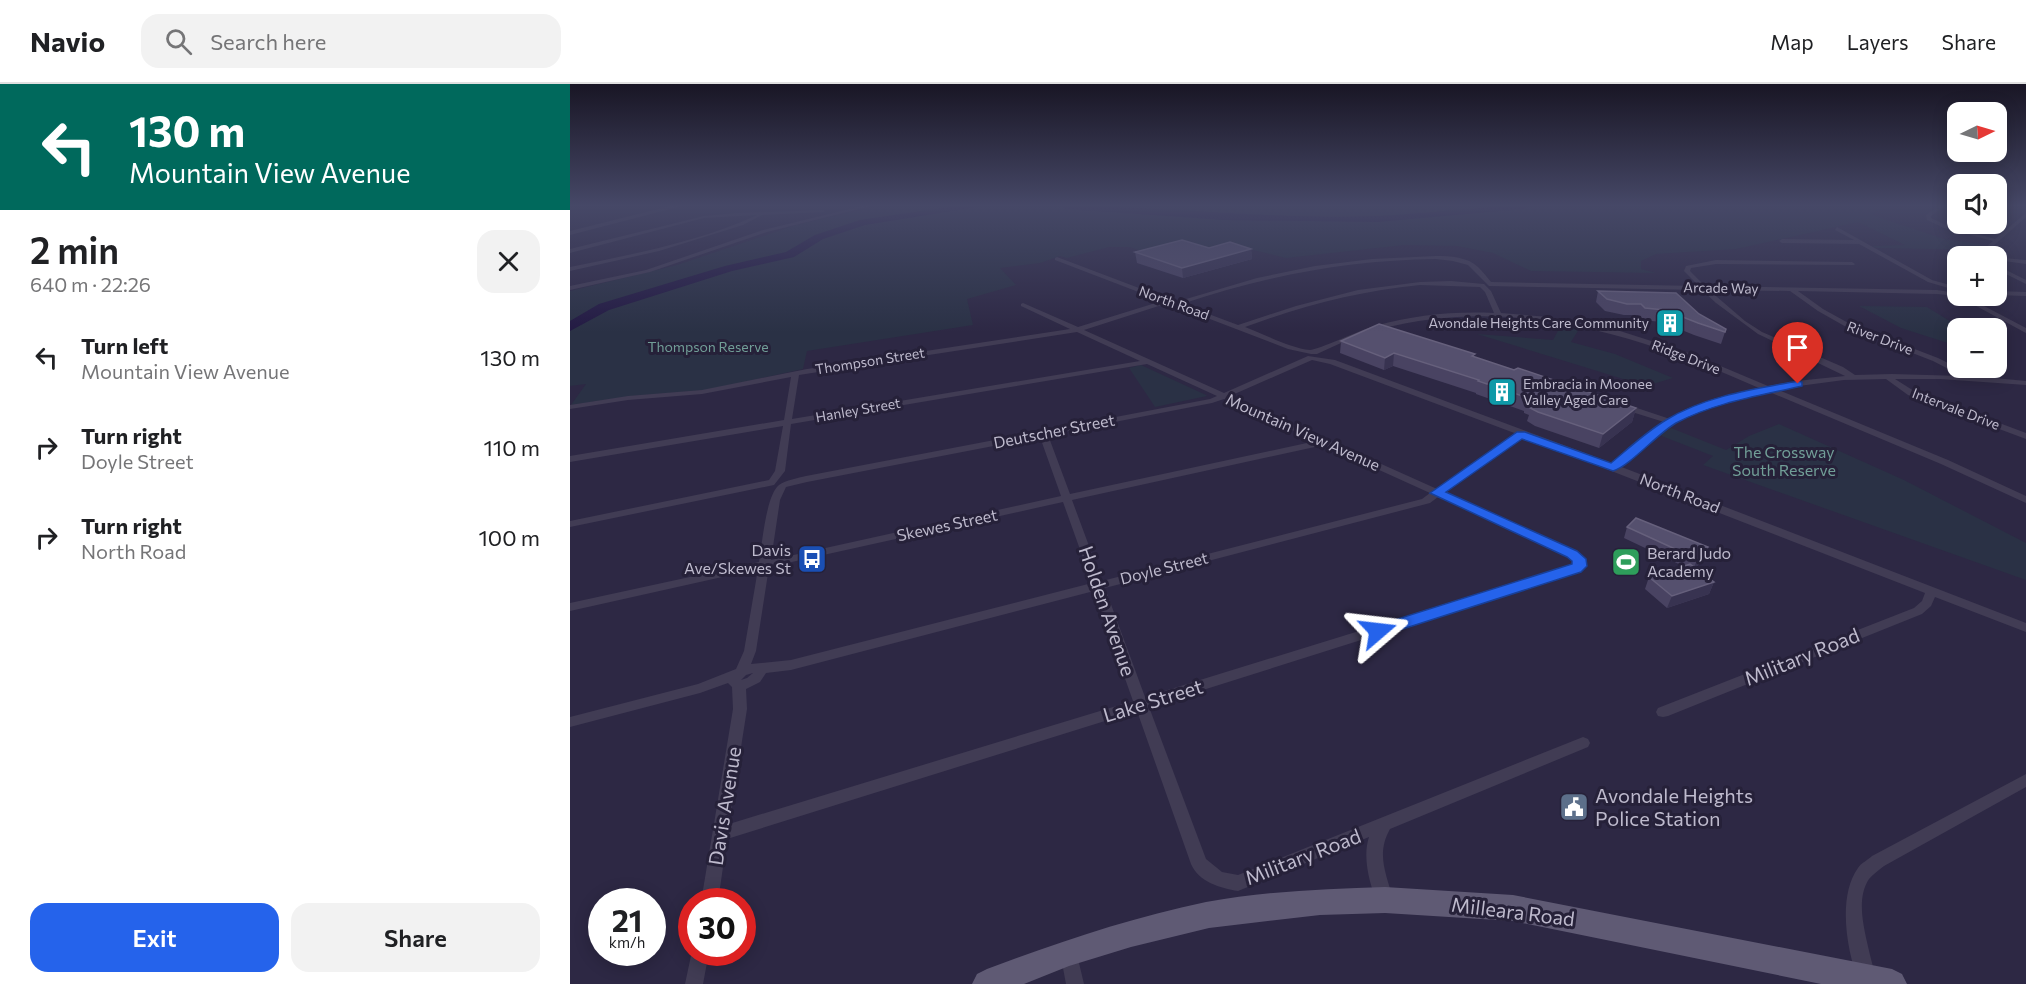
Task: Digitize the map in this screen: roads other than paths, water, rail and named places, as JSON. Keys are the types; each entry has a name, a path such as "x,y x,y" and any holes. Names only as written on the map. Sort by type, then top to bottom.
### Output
{"main road":[{"name":"Milleara Road","path":"1069,952 1131,933 1209,915 1268,906 1384,900 1513,908 1879,981"},
{"path":"987,984 1069,952"}],"street":[{"path":"570,269 663,248"},
{"path":"570,288 648,271 715,248"},
{"path":"1872,248 1947,288"},
{"name":"North Road","path":"1057,259 1521,435 1613,467 2026,628"},
{"name":"Thompson Street","path":"570,407 628,398 702,393 795,373 1077,330 1270,275 1376,260 1455,259 1473,265 1486,284"},
{"path":"1852,264 1716,262 1688,267 1688,273 1731,314 1760,333 1855,378"},
{"path":"2007,263 2026,262"},
{"path":"2007,272 2026,282"},
{"path":"1486,284 1498,314"},
{"name":"Arcade Way","path":"1239,327 1302,305 1338,296 1410,285 1486,284 1947,292"},
{"path":"1941,285 1947,289"},
{"name":"River Drive","path":"1792,290 1843,324 1945,362 1973,379"},
{"name":"Arcade Way","path":"1937,292 1947,290"},
{"path":"2007,293 2026,294"},
{"name":"Mountain View Avenue","path":"1023,305 1572,554 1580,562"},
{"path":"1982,306 2026,331"},
{"name":"Ridge Drive","path":"1312,355 1327,346 1362,332 1386,325 1430,318 1498,314 1569,322 1635,338 1767,389 1944,461 2026,500"},
{"path":"1386,325 1402,333"},
{"name":"Deutscher Street","path":"570,524 1212,401 1312,355"},
{"name":"Hanley Street","path":"570,459 1146,362"},
{"name":"Davis Avenue","path":"711,888 795,373"},
{"path":"1613,467 1638,445 1671,422 1720,401 1767,389 1855,378 1888,377 2026,383"},
{"name":"Intervale Drive","path":"1888,377 1911,393 2026,436"},
{"path":"1609,402 1671,422"},
{"name":"Holden Avenue","path":"1043,433 1199,864 1206,873 1221,881"},
{"name":"Doyle Street","path":"570,722 1426,501 1521,435"},
{"name":"Skewes Street","path":"570,607 1324,442"},
{"name":"Lake Street","path":"721,834 1576,569 1580,562"},
{"name":"Military Road","path":"1664,711 1918,611 1927,603 1932,591"},
{"name":"Military Road","path":"1221,881 1238,883 1583,743"},
{"path":"1879,981 1854,914 1855,893 1863,874 1878,861 2026,780"},
{"name":"Military Road","path":"1384,825 1373,844 1384,900"},
{"path":"1069,952 1075,984"},
{"path":"694,984 697,966"}],"waterway":[{"path":"570,327 604,307 729,268 790,255 801,248"}],"place":[{"name":"Avondale Heights Care Community","path":"1670,323"},
{"name":"Embracia in Moonee Valley Aged Care","path":"1502,392"},
{"name":"Davis Ave/Skewes St","path":"812,559"},
{"name":"Berard Judo Academy","path":"1626,562"},
{"name":"Avondale Heights Police Station","path":"1574,807"}],"park label":[{"name":"Thompson Reserve","path":"708,347"},
{"name":"The Crossway South Reserve","path":"1784,461"}]}
